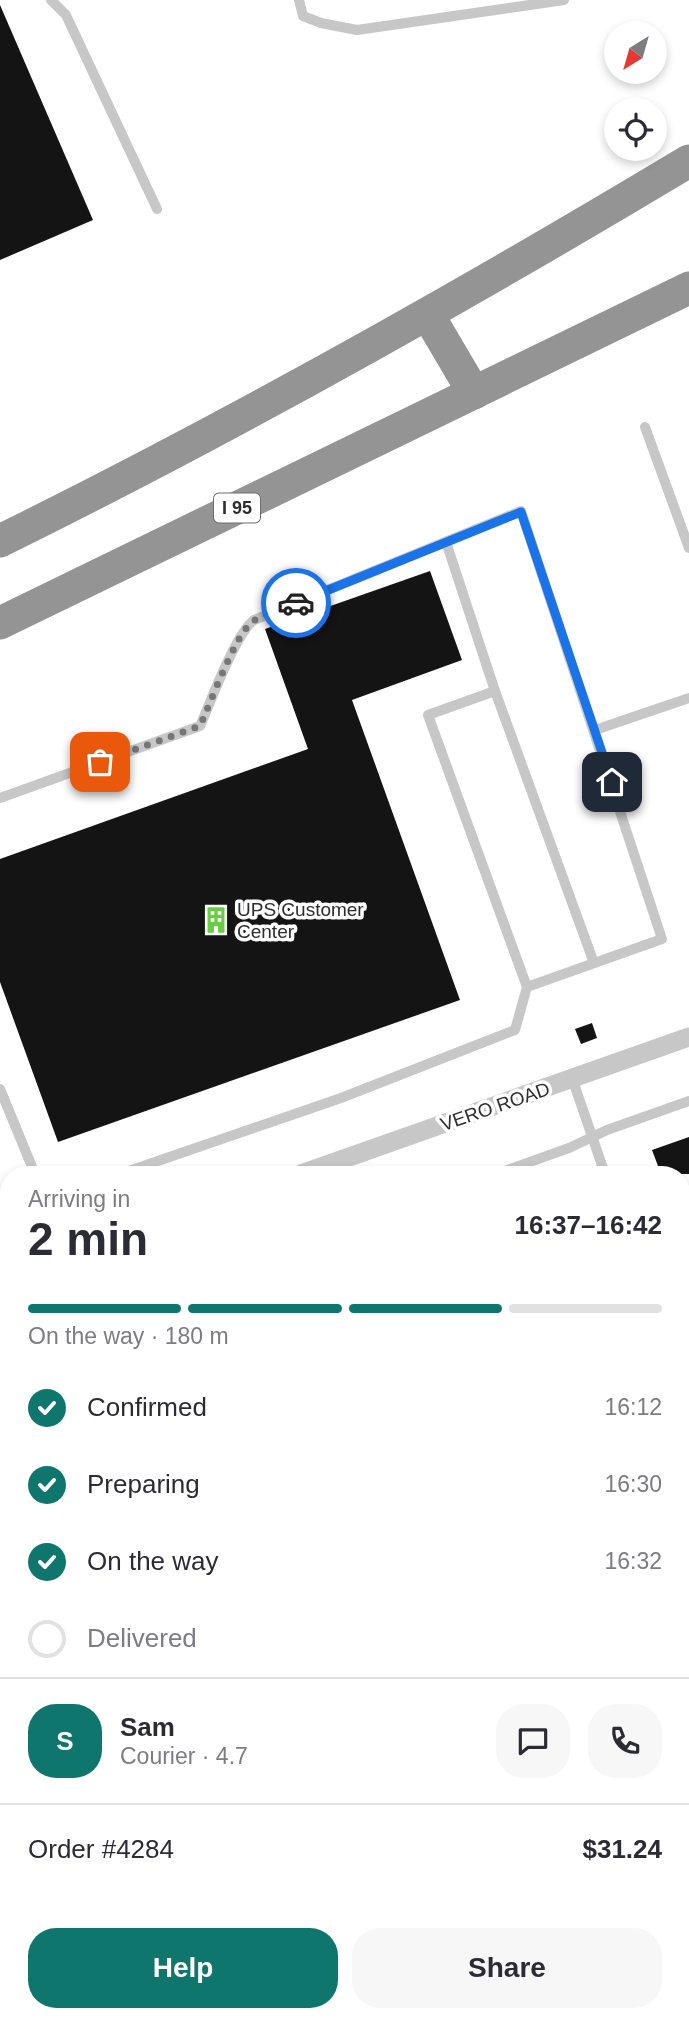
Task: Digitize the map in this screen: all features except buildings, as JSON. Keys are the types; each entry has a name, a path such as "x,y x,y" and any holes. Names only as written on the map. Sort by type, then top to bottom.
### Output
{"highway":[{"path":"0,541 250,412 428,315 689,161"},
{"name":"I 95","path":"0,623 689,288"},
{"path":"428,315 474,393"}],"street":[{"name":"VERO ROAD","path":"324,1166 689,1037"}],"lane":[{"path":"51,0 65,15 157,209"},
{"path":"299,0 303,16 321,23 358,30 564,0"},
{"path":"645,427 689,548"},
{"path":"0,798 200,726 238,642 254,620 521,512 662,939 527,987"},
{"path":"446,542 495,691 594,963"},
{"path":"143,1166 341,1098 515,1030 527,987 428,715 495,691"},
{"path":"595,730 689,698"},
{"path":"572,1078 602,1166"},
{"path":"0,1089 31,1166"},
{"path":"518,1166 569,1148 607,1130 689,1101"}],"way so far":[{"path":"100,762 200,726 248,625 296,603"}],"place":[{"name":"UPS Customer Center","path":"216,920"}],"route":[{"path":"296,603 521,512 612,782"}]}
